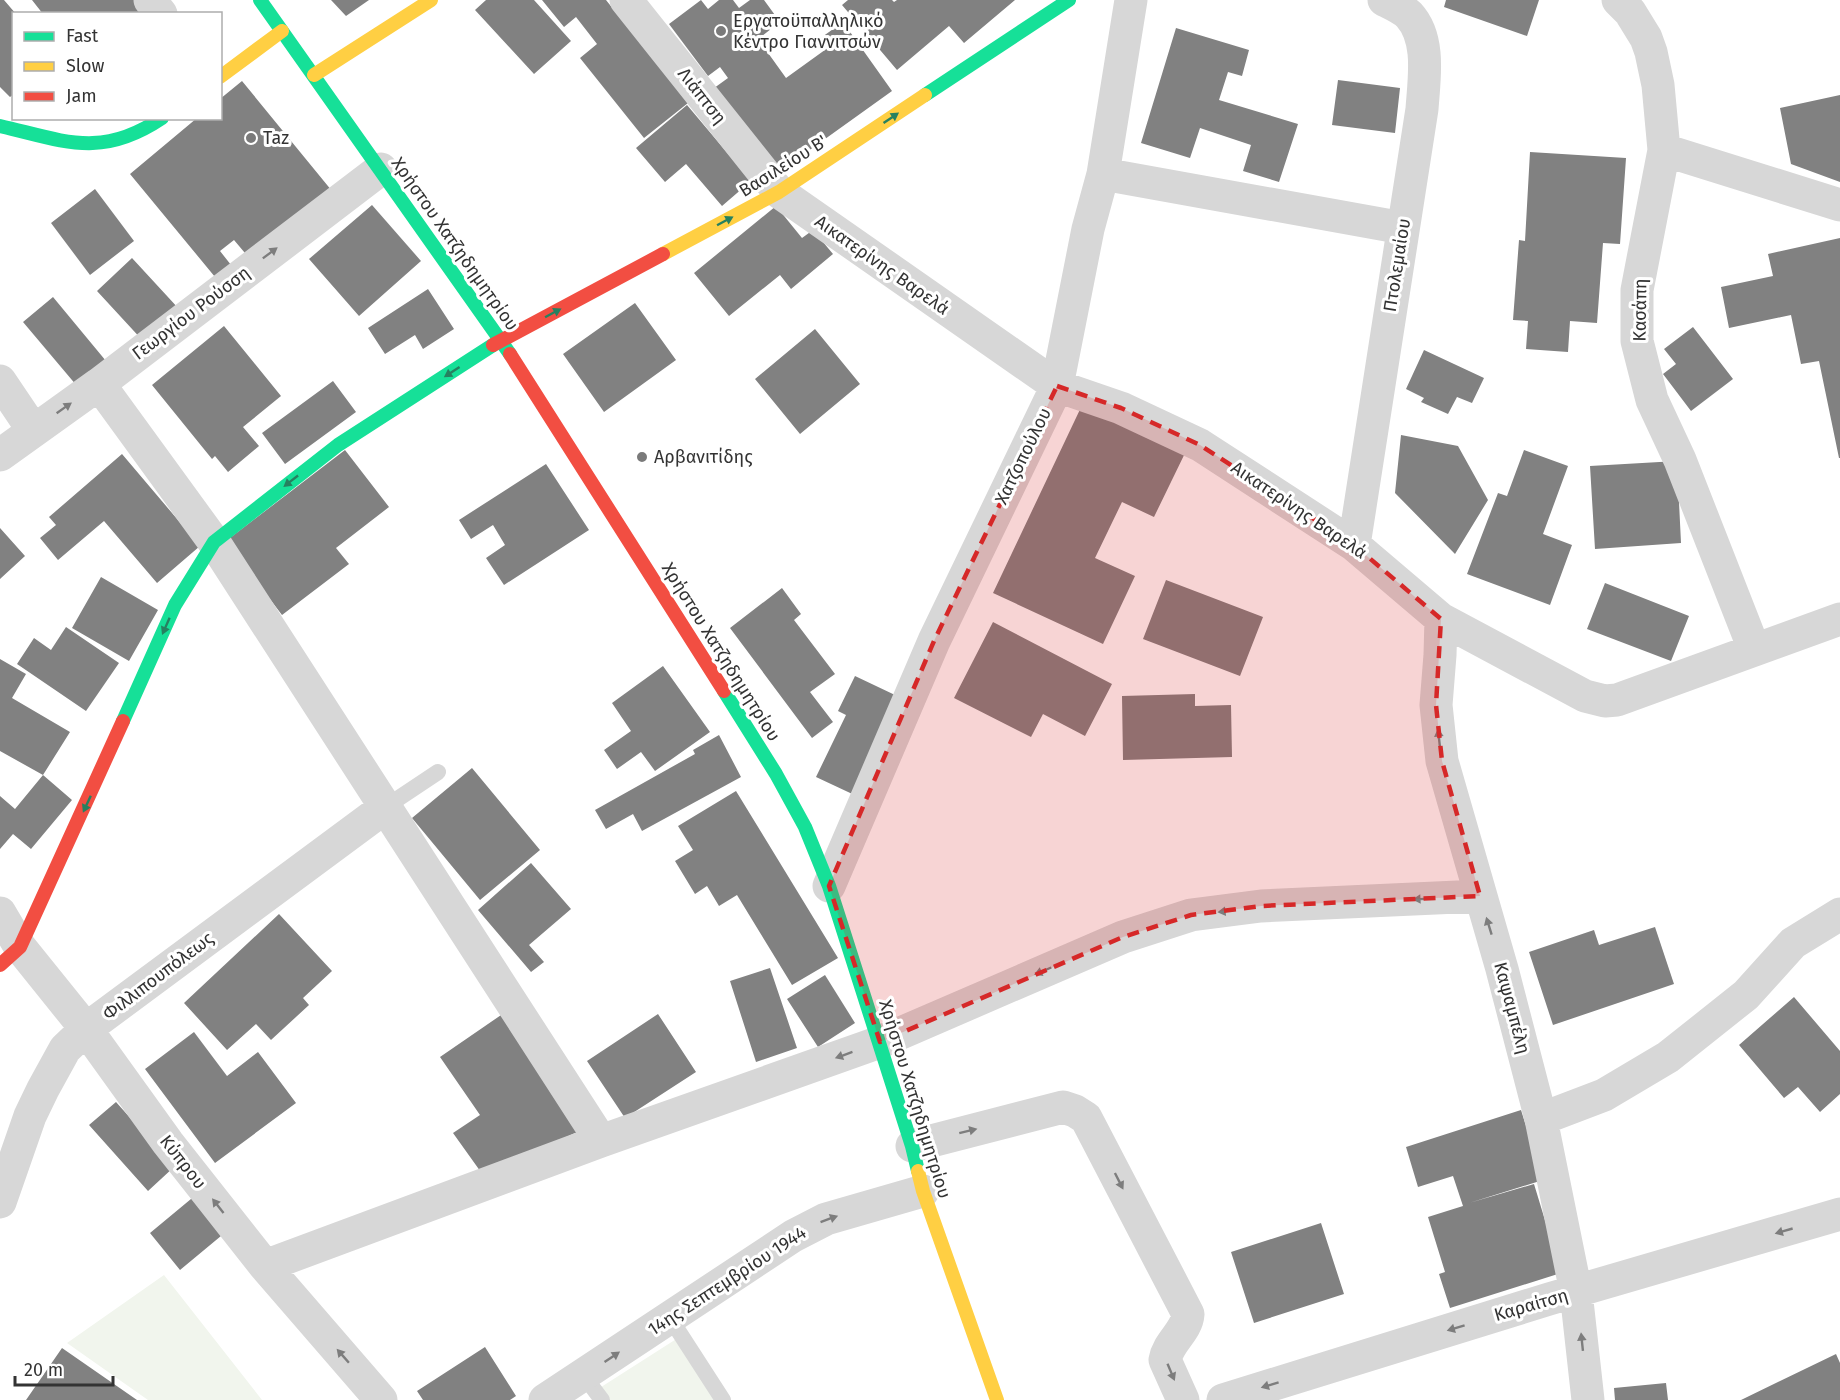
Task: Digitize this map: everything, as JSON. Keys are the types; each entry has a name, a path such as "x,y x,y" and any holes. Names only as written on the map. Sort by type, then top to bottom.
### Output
{"main road":[{"name":"Χρήστου Χατζηδημητρίου","path":"260,0 501,340 776,774 805,827 829,886 880,1042 912,1146 923,1191 997,1400"},
{"path":"314,75 431,0"},
{"name":"Βασιλείου Β'","path":"214,542 338,445 501,340 779,192 1069,0"},
{"path":"222,76 282,31"},
{"path":"0,126 83,143 113,142 151,126 159,120"},
{"path":"10,956 90,795 175,605 214,542"}],"street":[{"path":"150,0 159,12"},
{"name":"Λιάπτση","path":"626,0 779,192"},
{"name":"Χατζοπούλου","path":"829,886 934,641 1057,386 1088,229 1103,174 1131,0"},
{"name":"Πτολεμαίου","path":"1354,545 1422,108 1425,57 1419,33 1409,15 1384,0"},
{"name":"Κασάπη","path":"1618,0 1630,12 1646,38 1651,52 1658,85 1665,150 1636,290 1637,341 1652,400 1680,460 1754,649"},
{"path":"1665,150 1840,205"},
{"name":"Γεωργίου Ρούσση","path":"0,455 99,384 381,169"},
{"path":"1103,174 1402,228"},
{"name":"Αικατερίνης Βαρελά","path":"779,192 1057,386 1121,408 1200,444 1354,545 1441,619 1585,696 1605,701 1617,700 1840,619"},
{"path":"0,381 33,430"},
{"path":"99,384 214,542 387,806 601,1142"},
{"name":"Καψαμπέλη","path":"1441,619 1436,705 1442,761 1502,969 1541,1119 1576,1292 1588,1400"},
{"name":"Φιλλιπουπόλεως","path":"3,1182 30,1116 65,1049 86,1029 387,806"},
{"path":"265,1266 880,1042 1123,937 1191,915 1261,906 1480,896"},
{"name":"Κύπρου","path":"0,913 10,956 86,1029 168,1143 265,1266 381,1400"},
{"path":"1541,1119 1604,1095 1668,1056 1746,995 1793,943 1840,914"},
{"path":"912,1146 1064,1107 1086,1118 1188,1314 1188,1321 1169,1347 1165,1360 1183,1400"},
{"name":"14ης Σεπτεμβρίου 1944","path":"545,1400 593,1388 670,1318 793,1236 826,1219 923,1191"},
{"name":"Καραίτση","path":"1223,1400 1549,1299 1840,1214"}],"lane":[{"path":"387,806 438,772"},
{"path":"670,1318 723,1400"}],"highlighted area":[{"path":"1057,386 1121,408 1200,445 1354,545 1441,619 1436,705 1442,761 1480,896 1261,906 1191,915 1123,937 880,1042 829,886 934,641"}],"shaded area":[{"path":"164,1275 262,1400 148,1400 67,1343"},
{"path":"681,1336 722,1400 605,1400 598,1389"}],"building":[{"path":"0,0 4,0 14,12 12,12 12,96 10,97 0,87"},
{"path":"32,0 142,0 151,12 41,12"},
{"path":"331,0 369,0 346,16"},
{"path":"486,0 534,0 571,41 534,74 475,10"},
{"path":"542,0 606,0 688,103 644,138 580,58 597,44 576,17 564,27"},
{"path":"701,0 708,9 719,0 733,0 739,8 750,0 764,0 780,22 758,39 786,78 829,47 822,37 843,22 892,91 772,177 710,91 728,78 720,67 708,76 669,24"},
{"path":"848,0 892,0 894,2 897,0 1015,0 964,43 949,26 897,70 842,5"},
{"path":"1446,0 1539,0 1527,36 1444,7"},
{"path":"1176,28 1249,50 1242,76 1228,72 1219,100 1298,124 1279,182 1243,171 1251,145 1200,128 1190,158 1141,143"},
{"path":"1338,80 1400,88 1395,133 1332,125"},
{"path":"242,81 332,191 250,259 234,240 220,251 235,270 220,283 130,174 195,120 222,120 222,97"},
{"path":"1840,95 1840,182 1791,164 1780,108"},
{"path":"687,105 751,181 722,206 686,164 665,182 636,148"},
{"path":"1530,152 1626,158 1620,244 1603,243 1597,323 1570,321 1568,352 1526,349 1528,321 1513,320 1519,240 1525,241"},
{"path":"95,189 134,241 90,275 51,223"},
{"path":"372,205 421,261 359,316 309,259"},
{"path":"776,206 802,238 813,230 833,254 791,289 780,275 729,316 694,273"},
{"path":"1840,238 1839,458 1819,361 1801,364 1791,315 1729,328 1721,287 1773,276 1768,254"},
{"path":"132,258 179,309 144,342 97,291"},
{"path":"428,289 454,329 423,349 415,335 385,354 368,328"},
{"path":"53,297 106,361 77,386 23,322"},
{"path":"635,303 676,360 604,412 563,354"},
{"path":"224,326 281,396 243,427 259,446 228,472 215,456 212,459 152,385"},
{"path":"1693,327 1733,379 1691,411 1663,374 1676,364 1664,349"},
{"path":"815,329 860,384 800,434 755,379"},
{"path":"1424,350 1484,378 1472,403 1457,397 1448,414 1421,402 1424,398 1406,389"},
{"path":"333,381 356,412 285,464 262,433"},
{"path":"1084,401 1187,449 1154,517 1122,502 1095,558 1135,576 1103,644 993,593"},
{"path":"1401,435 1458,446 1488,500 1455,554 1395,493"},
{"path":"345,450 389,507 336,548 349,564 282,615 226,541"},
{"path":"1524,450 1568,466 1543,534 1572,545 1550,605 1467,574 1498,493 1507,496"},
{"path":"122,454 200,546 157,583 104,521 58,560 40,538 56,525 49,517"},
{"path":"1677,461 1681,543 1595,549 1590,466"},
{"path":"546,464 589,530 504,585 486,558 505,545 493,525 471,539 459,520"},
{"path":"0,528 25,556 0,579"},
{"path":"101,577 158,610 129,661 72,628"},
{"path":"1166,580 1263,617 1240,676 1143,639"},
{"path":"1605,583 1689,616 1671,661 1587,629"},
{"path":"782,588 801,614 794,620 835,674 810,692 833,722 812,738 730,628"},
{"path":"993,622 1112,684 1085,736 1043,714 1031,737 954,698"},
{"path":"66,627 119,663 86,711 17,664 34,638 51,650"},
{"path":"0,659 26,674 12,698 70,732 43,775 0,751"},
{"path":"663,666 710,732 655,771 641,752 617,769 604,750 631,731 612,703"},
{"path":"855,676 895,695 863,799 816,777 846,715 838,711"},
{"path":"1195,694 1195,706 1231,705 1232,757 1123,760 1122,696"},
{"path":"719,735 741,777 642,831 633,814 606,829 595,810 695,754 693,750"},
{"path":"472,768 540,850 480,900 412,818"},
{"path":"43,775 72,800 31,849 13,834 0,849 0,796 15,809"},
{"path":"736,791 838,958 792,985 737,895 719,906 707,886 695,894 675,861 693,850 678,826"},
{"path":"531,863 571,909 529,945 544,962 531,972 478,910"},
{"path":"279,914 332,971 303,998 309,1005 271,1040 256,1024 227,1050 184,1003"},
{"path":"1655,927 1674,984 1553,1025 1529,952 1594,930 1599,945"},
{"path":"770,968 797,1048 756,1062 730,981"},
{"path":"825,975 855,1023 818,1047 787,999"},
{"path":"1794,997 1840,1051 1840,1094 1820,1112 1798,1087 1784,1098 1739,1045"},
{"path":"504,1013 584,1129 483,1175 453,1133 480,1115 440,1057"},
{"path":"658,1014 696,1072 625,1118 587,1061"},
{"path":"194,1032 227,1076 258,1052 296,1103 215,1163 145,1069"},
{"path":"116,1102 174,1167 148,1191 89,1125"},
{"path":"1521,1110 1543,1180 1469,1203 1534,1184 1561,1273 1450,1308 1439,1274 1445,1272 1428,1217 1463,1206 1453,1176 1418,1187 1406,1147"},
{"path":"197,1194 227,1231 180,1270 150,1233"},
{"path":"1321,1223 1344,1294 1254,1323 1231,1252"},
{"path":"485,1347 516,1396 510,1400 423,1400 417,1391"},
{"path":"62,1348 137,1400 26,1400"},
{"path":"1836,1354 1840,1363 1840,1400 1741,1400"},
{"path":"1666,1383 1668,1400 1615,1400 1614,1388"}],"traffic: fast":[{"path":"260,0 510,354"},
{"path":"925,95 1069,0"},
{"path":"0,126 64,141 101,143 120,139 159,120"},
{"path":"123,721 175,605 214,542 338,445 493,345"},
{"path":"724,691 776,774 805,827 829,886 918,1171"}],"traffic: slow":[{"path":"314,75 431,0"},
{"path":"222,76 282,31"},
{"path":"663,254 779,192 925,95"},
{"path":"918,1171 997,1400"}],"traffic: jam":[{"path":"493,345 663,254"},
{"path":"510,354 724,691"},
{"path":"0,965 20,947 123,721"}],"place":[{"name":"Εργατοϋπαλληλικό Κέντρο Γιαννιτσών","path":"721,31"},
{"name":"Taz","path":"251,138"},
{"name":"Αρβανιτίδης","path":"642,457"}]}
